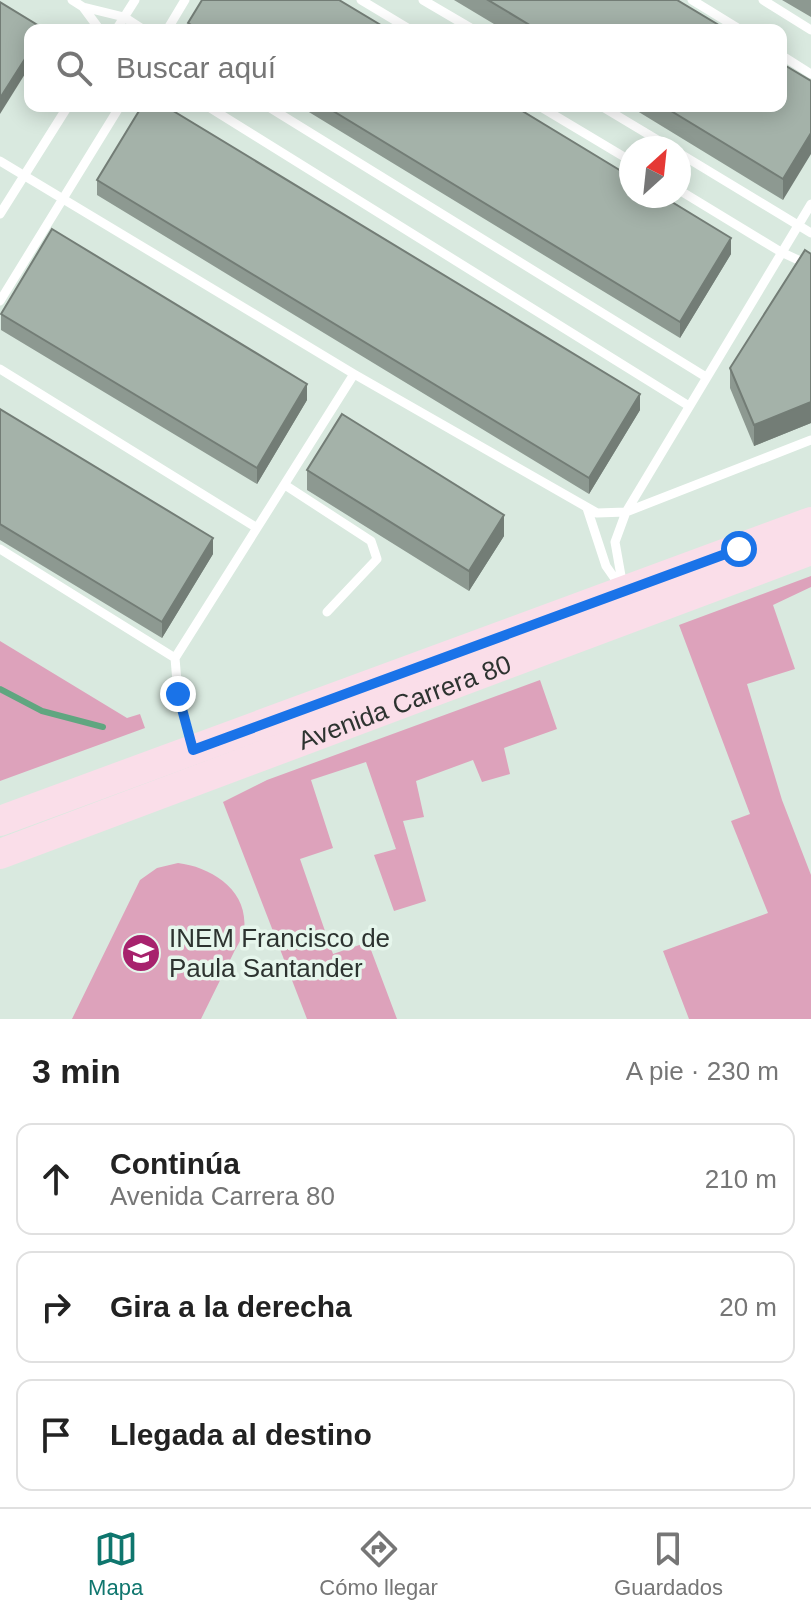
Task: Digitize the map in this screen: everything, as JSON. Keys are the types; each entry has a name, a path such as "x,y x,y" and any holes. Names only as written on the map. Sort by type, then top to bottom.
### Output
{"main road":[{"name":"Avenida Carrera 80","path":"0,854 203,779 628,605 811,522"},
{"name":"Avenida Carrera 80","path":"0,821 193,750 628,605 811,550"},
{"path":"193,750 203,779"}],"lane":[{"path":"72,0 83,7 124,17 135,24"},
{"path":"120,24 135,0"},
{"path":"171,24 185,0"},
{"path":"361,0 401,24"},
{"path":"423,0 464,24"},
{"path":"692,0 731,24"},
{"path":"763,0 811,30"},
{"path":"83,7 96,24"},
{"path":"787,59 811,74"},
{"path":"0,214 64,112"},
{"path":"0,301 116,112"},
{"path":"217,112 689,406"},
{"path":"277,112 706,377"},
{"path":"549,112 619,154"},
{"path":"611,112 651,136"},
{"path":"691,160 811,233"},
{"path":"0,161 354,374 587,508 606,514 626,512 811,440"},
{"path":"691,197 781,252 811,266"},
{"path":"628,605 615,542 626,512 811,204"},
{"path":"0,369 257,528"},
{"path":"193,750 178,694 175,658 354,374"},
{"path":"285,485 371,541 377,559 327,612"},
{"path":"587,508 606,566 628,605"},
{"path":"0,549 175,658"}],"shaded area":[{"path":"811,576 811,587 773,605 795,669 747,684 782,800 811,875 811,1019 689,1019 663,951 768,913 731,821 750,814 679,625"},
{"path":"0,641 127,718 140,714 145,728 0,781"},
{"path":"540,680 557,729 504,748 510,774 482,782 473,760 416,781 424,817 403,821 426,901 394,911 374,855 396,849 366,762 311,780 333,848 300,859 333,954 368,942 397,1019 307,1019 223,802 267,780"},
{"path":"178,863 215,875 225,883 234,892 244,916 242,936 201,1019 72,1019 140,880 157,868"}],"building":[{"path":"202,0 339,0 379,24 190,24"},
{"path":"488,0 677,0 717,24 528,24"},
{"path":"0,2 36,24 24,24 24,60 0,98"},
{"path":"787,67 811,81 811,133 783,179 673,112 787,112"},
{"path":"138,112 175,112 640,394 589,478 97,180"},
{"path":"335,112 524,112 619,170 619,208 682,208 731,238 680,322"},
{"path":"52,229 307,384 257,468 1,314"},
{"path":"805,250 811,254 811,402 754,425 730,368"},
{"path":"0,409 213,538 162,622 0,524"},
{"path":"342,414 504,515 469,571 307,470"}],"waterway":[{"path":"0,689 42,711 103,727"}],"place":[{"name":"INEM Francisco de Paula Santander","path":"141,953"}],"route":[{"path":"178,694 193,750 739,549"}]}
